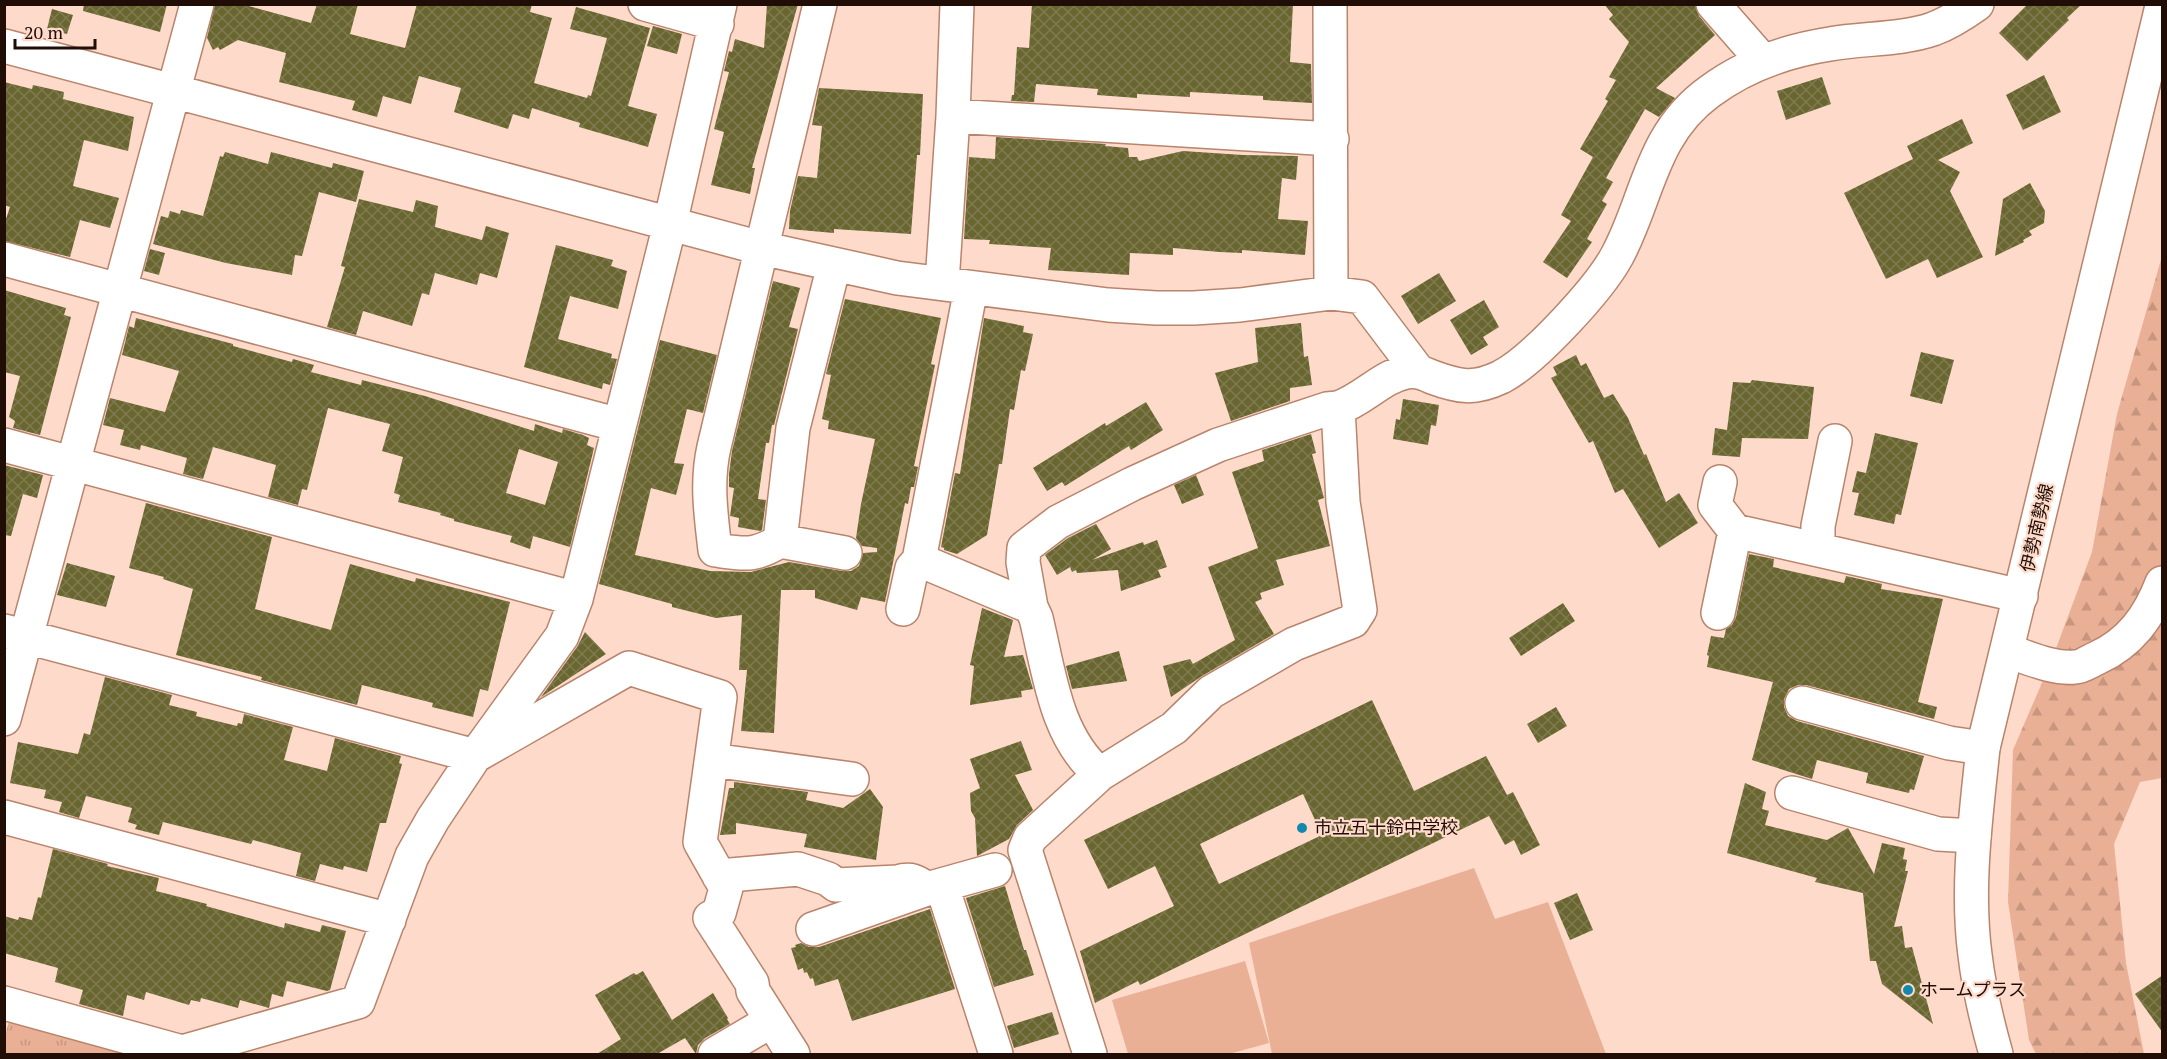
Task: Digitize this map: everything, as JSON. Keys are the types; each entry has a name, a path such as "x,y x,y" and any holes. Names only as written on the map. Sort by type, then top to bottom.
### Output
{"street":[{"path":"4,719 16,634 72,464 197,4"},
{"path":"4,1003 182,1052 358,1002 412,856 475,756 562,636 576,599 670,224 718,14 645,4"},
{"path":"820,4 710,463 709,495 715,550 749,554 768,549 780,541 845,553"},
{"path":"903,609 912,568 919,560 956,285 953,116 957,4"},
{"path":"1330,4 1332,139 1330,293"},
{"path":"1713,4 1762,60"},
{"path":"1100,774 1078,748 1060,717 1036,618 1031,607 1023,562 1024,548 1058,522 1132,484 1218,445 1327,409 1352,404 1393,376 1407,371 1418,371 1458,386 1471,387 1487,384 1504,375 1526,359 1586,300 1616,257 1645,184 1673,128 1707,93 1762,60 1829,44 1932,29 1962,15 1977,4"},
{"name":"伊勢南勢線","path":"1993,1054 1975,955 1972,905 1974,836 1983,748 2163,6"},
{"path":"4,46 761,248 897,278 1108,305 1194,308 1240,305 1330,293 1362,297 1418,371"},
{"path":"953,116 1332,139"},
{"path":"4,260 619,425"},
{"path":"780,541 793,428 834,265"},
{"path":"1090,1054 1025,850 1030,838 1100,774 1174,728 1210,692 1294,644 1353,621 1358,616 1360,610 1343,502 1338,408"},
{"path":"1818,549 1818,526 1835,441"},
{"path":"4,445 576,599"},
{"path":"1720,482 1715,505 1735,531 2021,596"},
{"path":"1718,613 1735,531"},
{"path":"919,560 1031,607"},
{"path":"2008,651 2054,666 2077,667 2114,650 2132,634 2148,615 2163,583"},
{"path":"16,634 475,756 629,668 720,697 700,842 726,888 719,913 710,918 752,982 753,991 793,1054"},
{"path":"1802,703 1949,743 1983,748"},
{"path":"712,760 852,779"},
{"path":"1792,793 1938,834 1974,836"},
{"path":"4,817 389,920"},
{"path":"719,876 798,869 828,879 836,885 916,880 935,888 996,1054"},
{"path":"813,929 995,870"},
{"path":"715,1054 771,1021"}],"green space":[{"path":"2162,256 2162,778 2140,782 2114,844 2126,963 2144,1054 2036,1054 2029,1040 2008,902 2013,750 2051,662 2092,552 2117,414"},
{"path":"1474,868 1495,919 1548,902 1606,1054 1272,1054 1249,943"},
{"path":"1245,961 1269,1043 1229,1054 1128,1054 1112,1000"},
{"path":"10,1018 128,1052 127,1054 5,1054 5,1036"}],"building":[{"path":"84,4 167,4 160,32 83,11"},
{"path":"215,4 241,4 311,23 317,4 358,4 350,34 405,48 417,4 532,4 530,12 552,18 534,83 587,98 588,95 591,96 607,38 570,29 576,7 650,28 628,106 657,114 648,147 579,127 580,123 532,108 529,119 513,114 508,129 454,112 461,88 419,76 411,104 383,96 377,117 352,110 355,101 279,82 286,53 238,40 220,50 218,47 213,50 207,38"},
{"path":"767,4 798,4 752,168 755,168 750,194 711,185 724,132 714,129 729,72 724,71 729,51 732,52 735,39 764,48"},
{"path":"1032,4 1293,4 1290,62 1311,64 1312,103 1263,100 1263,96 1190,92 1190,97 1137,94 1137,98 1097,95 1098,89 1036,84 1034,102 1011,101 1014,95 1017,47 1029,48"},
{"path":"1604,4 1695,4 1699,16 1715,35 1656,88 1675,98 1659,117 1645,109 1606,178 1613,182 1602,201 1607,204 1587,239 1592,242 1567,278 1543,262 1571,221 1561,215 1593,157 1580,149 1608,101 1605,99 1616,80 1609,77 1629,42 1609,19 1613,15"},
{"path":"2028,4 2082,4 2027,61 1999,33"},
{"path":"52,9 73,15 67,34 47,29"},
{"path":"653,26 682,34 677,54 647,46"},
{"path":"2044,75 2061,112 2023,130 2006,95"},
{"path":"1822,77 1831,104 1786,120 1777,91"},
{"path":"4,82 32,89 33,85 64,92 63,99 134,117 128,151 84,140 73,186 119,198 110,228 80,220 70,257 4,241 4,225 10,207 4,205"},
{"path":"819,88 923,94 920,155 917,155 911,234 834,229 834,233 789,229 790,211 798,176 817,178 822,126 812,125"},
{"path":"1962,119 1973,143 1938,160 1960,172 1950,191 1983,257 1937,278 1928,259 1886,279 1844,193 1913,159 1907,146"},
{"path":"996,137 1106,144 1105,146 1128,148 1129,157 1137,157 1139,161 1183,151 1298,156 1296,180 1282,178 1278,219 1308,221 1305,255 1173,248 1173,255 1130,253 1129,275 1048,270 1051,248 989,244 990,240 964,239 969,157 995,159"},
{"path":"225,152 268,164 271,152 332,168 333,163 364,171 356,202 319,192 302,256 295,255 292,275 226,263 153,244 161,216 168,218 170,211 180,214 181,210 203,216 220,156 223,157"},
{"path":"2030,183 2045,211 2044,223 2029,231 2032,235 2023,240 2024,242 1995,256 2003,199"},
{"path":"359,199 413,212 416,200 438,206 435,227 482,240 486,226 509,233 497,278 480,273 477,285 435,273 429,295 422,293 412,326 363,311 356,335 327,327 345,267 341,266"},
{"path":"556,245 613,260 611,266 627,271 618,309 570,296 558,339 612,354 611,358 617,359 610,385 603,383 602,389 524,367"},
{"path":"150,249 165,253 159,275 144,271"},
{"path":"1439,273 1456,301 1418,324 1401,296"},
{"path":"773,281 800,288 789,327 798,329 769,443 766,443 758,499 766,500 760,531 738,527 739,518 730,516 734,488 729,487 729,474 732,451"},
{"path":"4,290 66,308 64,315 71,317 40,435 13,428 15,421 9,417 20,376 4,372"},
{"path":"845,299 941,318 931,364 935,365 914,466 918,467 914,487 911,487 908,504 905,503 885,602 861,597 857,610 815,598 815,590 781,590 774,733 741,731 747,670 739,670 742,615 716,618 599,584 660,340 717,355 703,413 687,409 674,463 684,464 676,495 651,488 635,555 710,571 751,572 789,562 851,571 859,566 863,553 877,552 877,548 862,546 856,538 875,439 828,429 829,421 822,419 831,375 826,374"},
{"path":"1484,300 1499,327 1483,337 1488,345 1471,355 1450,320"},
{"path":"136,318 292,362 293,359 314,365 311,372 361,385 362,380 425,396 534,431 535,424 562,433 563,429 589,438 587,445 594,448 570,547 533,536 530,549 510,542 512,536 454,521 454,519 440,515 441,513 398,502 400,495 394,493 403,457 382,451 390,424 328,408 307,490 302,489 298,505 268,497 276,465 213,447 203,479 183,474 187,458 141,445 140,450 120,445 124,430 103,425 110,398 165,412 179,371 122,355 129,326 134,328","holes":["519,449 558,462 545,505 506,493"]},
{"path":"984,318 1024,326 1023,332 1033,334 1025,371 1021,370 1014,410 1010,409 1002,464 999,464 987,535 957,554 941,547 955,473 960,474"},
{"path":"1301,323 1304,357 1308,356 1312,385 1290,388 1290,401 1231,421 1215,373 1258,362 1255,328"},
{"path":"1921,352 1954,360 1942,404 1910,396"},
{"path":"1576,355 1581,366 1586,363 1604,398 1613,394 1628,418 1666,502 1679,493 1698,523 1659,548 1623,489 1615,493 1593,441 1589,443 1551,378 1557,375 1553,367"},
{"path":"1752,380 1814,387 1808,439 1742,438 1740,457 1712,455 1715,428 1727,430 1733,382 1750,383"},
{"path":"1403,399 1439,405 1436,426 1431,425 1428,445 1393,439 1396,419 1400,420"},
{"path":"1146,402 1163,430 1131,450 1129,446 1065,486 1062,482 1047,491 1033,468 1105,423 1106,426"},
{"path":"1875,433 1918,443 1901,515 1896,514 1894,524 1854,515 1859,493 1852,492 1857,471 1866,473"},
{"path":"1311,434 1316,453 1312,454 1324,498 1318,500 1330,546 1276,560 1284,585 1260,593 1262,599 1255,602 1274,634 1171,697 1163,666 1190,659 1193,664 1235,640 1208,567 1258,548 1232,472 1264,461 1262,450"},
{"path":"4,465 43,475 37,498 23,494 11,536 4,535"},
{"path":"1196,475 1204,495 1182,504 1174,485"},
{"path":"146,503 272,537 255,609 331,630 350,564 415,582 416,578 510,602 488,691 480,689 473,717 432,707 433,703 362,685 357,705 176,655 193,589 163,579 164,577 129,568"},
{"path":"1096,524 1111,549 1092,560 1143,542 1144,545 1157,540 1167,567 1158,570 1161,577 1121,591 1118,570 1077,573 1076,570 1072,572 1070,567 1057,575 1045,555 1068,538"},
{"path":"1749,554 1774,559 1773,567 1844,583 1846,576 1882,584 1881,589 1943,599 1918,702 1937,707 1934,719 1806,685 1798,685 1789,689 1784,699 1784,707 1788,716 1797,721 1924,756 1914,790 1910,789 1909,793 1866,783 1868,773 1817,760 1812,779 1752,760 1773,682 1707,667 1711,636 1724,638 1726,629 1732,625 1736,617"},
{"path":"67,563 115,576 106,607 57,595"},
{"path":"1563,603 1575,621 1521,656 1509,638"},
{"path":"982,608 1013,620 1004,657 1023,655 1033,689 1021,691 1022,697 970,705 974,666 970,665"},
{"path":"585,632 606,654 541,697 577,647"},
{"path":"1119,651 1127,681 1072,689 1066,666"},
{"path":"105,677 172,695 169,705 197,712 196,716 237,726 238,723 242,724 244,714 293,727 284,760 327,771 335,738 401,756 399,763 402,764 386,823 380,823 367,872 344,866 343,870 320,864 315,881 296,876 301,853 253,840 251,844 163,822 159,835 135,829 137,825 128,822 132,808 86,796 79,818 59,812 62,802 44,798 46,790 10,783 18,742 78,754 84,733 90,735"},
{"path":"1372,700 1414,791 1486,756 1507,795 1513,792 1540,845 1521,855 1514,840 1505,845 1489,816 1140,985 1138,981 1095,1003 1080,951 1174,906 1155,866 1108,889 1084,840","holes":["1303,794 1322,835 1219,884 1200,844"]},
{"path":"1556,707 1567,726 1538,743 1527,724"},
{"path":"1021,741 1032,770 1015,775 1033,810 1017,825 1009,839 977,856 975,818 971,811 970,793 980,788 970,759"},
{"path":"734,782 808,792 806,800 843,808 870,789 883,807 876,860 804,847 807,834 736,823 736,834 720,835 729,788 734,788"},
{"path":"1745,783 1766,792 1762,809 1769,811 1765,825 1827,840 1848,828 1874,874 1882,843 1905,848 1903,859 1907,860 1905,871 1908,871 1894,927 1902,926 1905,948 1912,947 1933,1024 1882,984 1876,961 1870,961 1863,893 1815,882 1817,878 1727,853"},
{"path":"53,849 108,864 107,866 159,878 156,891 284,928 285,923 320,932 322,925 346,931 330,990 287,981 283,997 272,994 269,1008 240,1000 238,1008 201,998 200,1002 191,1000 189,1005 146,992 144,1000 127,995 123,1016 79,1004 83,990 55,982 58,968 4,953 4,916 18,920 19,917 32,920 38,897 41,898"},
{"path":"1005,886 1034,975 994,987 966,898"},
{"path":"1577,893 1593,930 1570,940 1554,903"},
{"path":"930,909 955,989 852,1021 838,979 815,986 813,978 810,979 807,972 804,973 803,968 798,970 791,948 796,947 795,945 801,943 809,947 819,947"},
{"path":"643,971 672,1020 713,993 730,1024 705,1038 698,1045 696,1054 685,1038 657,1054 597,1054 621,1039 595,995 634,973 636,975"},
{"path":"2163,975 2163,1033 2135,994"},
{"path":"1052,1012 1059,1034 1014,1048 1007,1026"}],"place":[{"name":"市立五十鈴中学校","path":"1302,828"},
{"name":"ホームプラス","path":"1908,990"}]}
